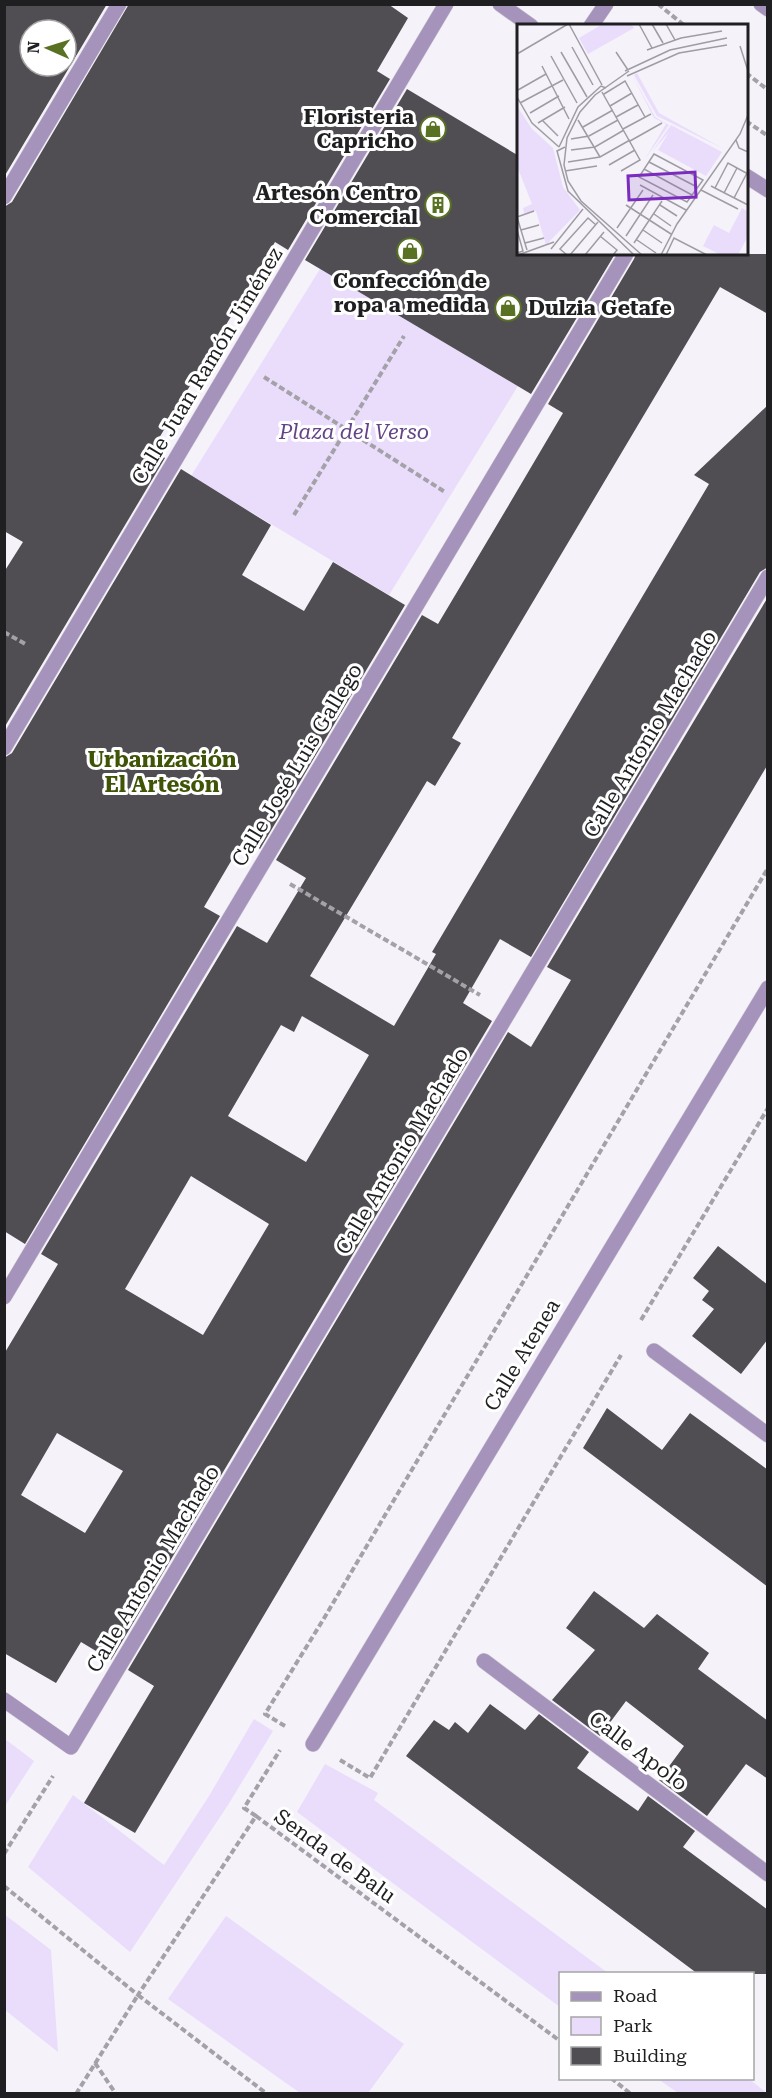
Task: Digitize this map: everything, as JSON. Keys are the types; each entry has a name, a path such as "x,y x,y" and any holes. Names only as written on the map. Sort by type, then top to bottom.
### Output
{"street":[{"path":"4,197 119,4"},
{"name":"Calle Juan Ramón Jiménez","path":"4,748 446,4"},
{"path":"500,4 528,24"},
{"path":"592,24 606,4"},
{"path":"761,4 768,9"},
{"path":"748,177 768,190"},
{"name":"Calle José Luis Gallego","path":"4,1297 625,255"},
{"name":"Calle Antonio Machado","path":"71,1747 768,577"},
{"name":"Calle Atenea","path":"313,1744 768,988"},
{"path":"654,1351 768,1435"},
{"name":"Calle Apolo","path":"484,1661 768,1874"},
{"path":"4,1700 71,1747"}],"path":[{"path":"658,4 683,24"},
{"path":"748,74 768,90"},
{"path":"748,122 768,136"},
{"path":"294,515 404,336"},
{"path":"235,359 473,510"},
{"path":"261,867 510,1011"},
{"path":"256,1816 244,1808 286,1740"},
{"path":"4,1854 71,1747"},
{"name":"Senda de Balu","path":"76,2094 256,1816 559,2040"},
{"path":"4,1886 138,1995 267,2094"},
{"path":"95,2063 116,2094"},
{"path":"612,2080 631,2094"}],"green space":[{"name":"Plaza del Verso","path":"320,269 518,386 389,595 191,476"},
{"path":"254,1719 273,1731 228,1805 130,1952 28,1867 73,1795 164,1865 209,1796"},
{"path":"5,1739 34,1761 5,1806"},
{"path":"325,1764 378,1793 374,1800 607,1972 559,1972 559,2006 297,1812"},
{"path":"4,1914 51,1950 58,2052 5,2010"},
{"path":"226,1916 404,2044 368,2093 300,2093 168,1999"},
{"path":"659,2080 750,2080 767,2093 678,2093"}],"building":[{"path":"4,4 107,4 78,53 78,18 18,18 18,78 63,78 4,177"},
{"path":"129,4 388,4 408,18 377,71 390,79 288,250 275,242 152,450 165,458 4,728 4,572 23,542 4,531 4,207 12,202"},
{"name":"Artesón Centro Comercial","path":"407,89 517,155 517,255 614,255 531,394 305,260"},
{"path":"768,254 768,314 720,287 452,738 461,743 435,786 427,781 310,976 394,1026 436,954 432,952 709,484 694,475 768,405 768,567 760,572 531,957 500,939 463,1003 492,1021 111,1660 81,1642 56,1683 4,1653 4,1354 58,1264 41,1254 237,926 267,943 306,878 276,860 422,615 438,624 563,413 548,404 636,255","holes":["302,1016 369,1055 306,1162 228,1116 281,1025 294,1032","191,1176 269,1224 203,1335 125,1289","57,1433 123,1471 85,1533 21,1495"]},
{"path":"181,469 271,525 242,575 304,611 333,562 405,605 260,849 244,839 204,907 220,916 25,1244 4,1231 4,758 12,753"},
{"path":"768,597 768,764 135,1833 84,1803 154,1686 128,1670 508,1032 531,1047 571,980 547,967"},
{"path":"718,1246 768,1285 768,1339 741,1374 692,1336 714,1309 702,1300 709,1291 693,1278"},
{"path":"607,1408 662,1450 690,1413 768,1470 768,1587 583,1448"},
{"path":"594,1591 644,1628 657,1614 709,1653 698,1669 768,1721 768,1779 746,1764 707,1816 659,1780 684,1746 626,1701 600,1736 552,1700 595,1650 566,1628"},
{"path":"490,1704 525,1730 539,1714 589,1752 577,1768 638,1811 648,1796 695,1831 683,1847 768,1910 768,1974 695,1972 406,1756 434,1720 449,1730 455,1722 468,1733"}],"place":[{"name":"Floristeria Capricho","path":"433,129"},
{"name":"Artesón Centro Comercial","path":"438,205"},
{"name":"Confección de ropa a medida","path":"410,251"},
{"name":"Dulzia Getafe","path":"508,308"}],"district":[{"name":"Urbanización El Artesón","path":"162,772"}]}
